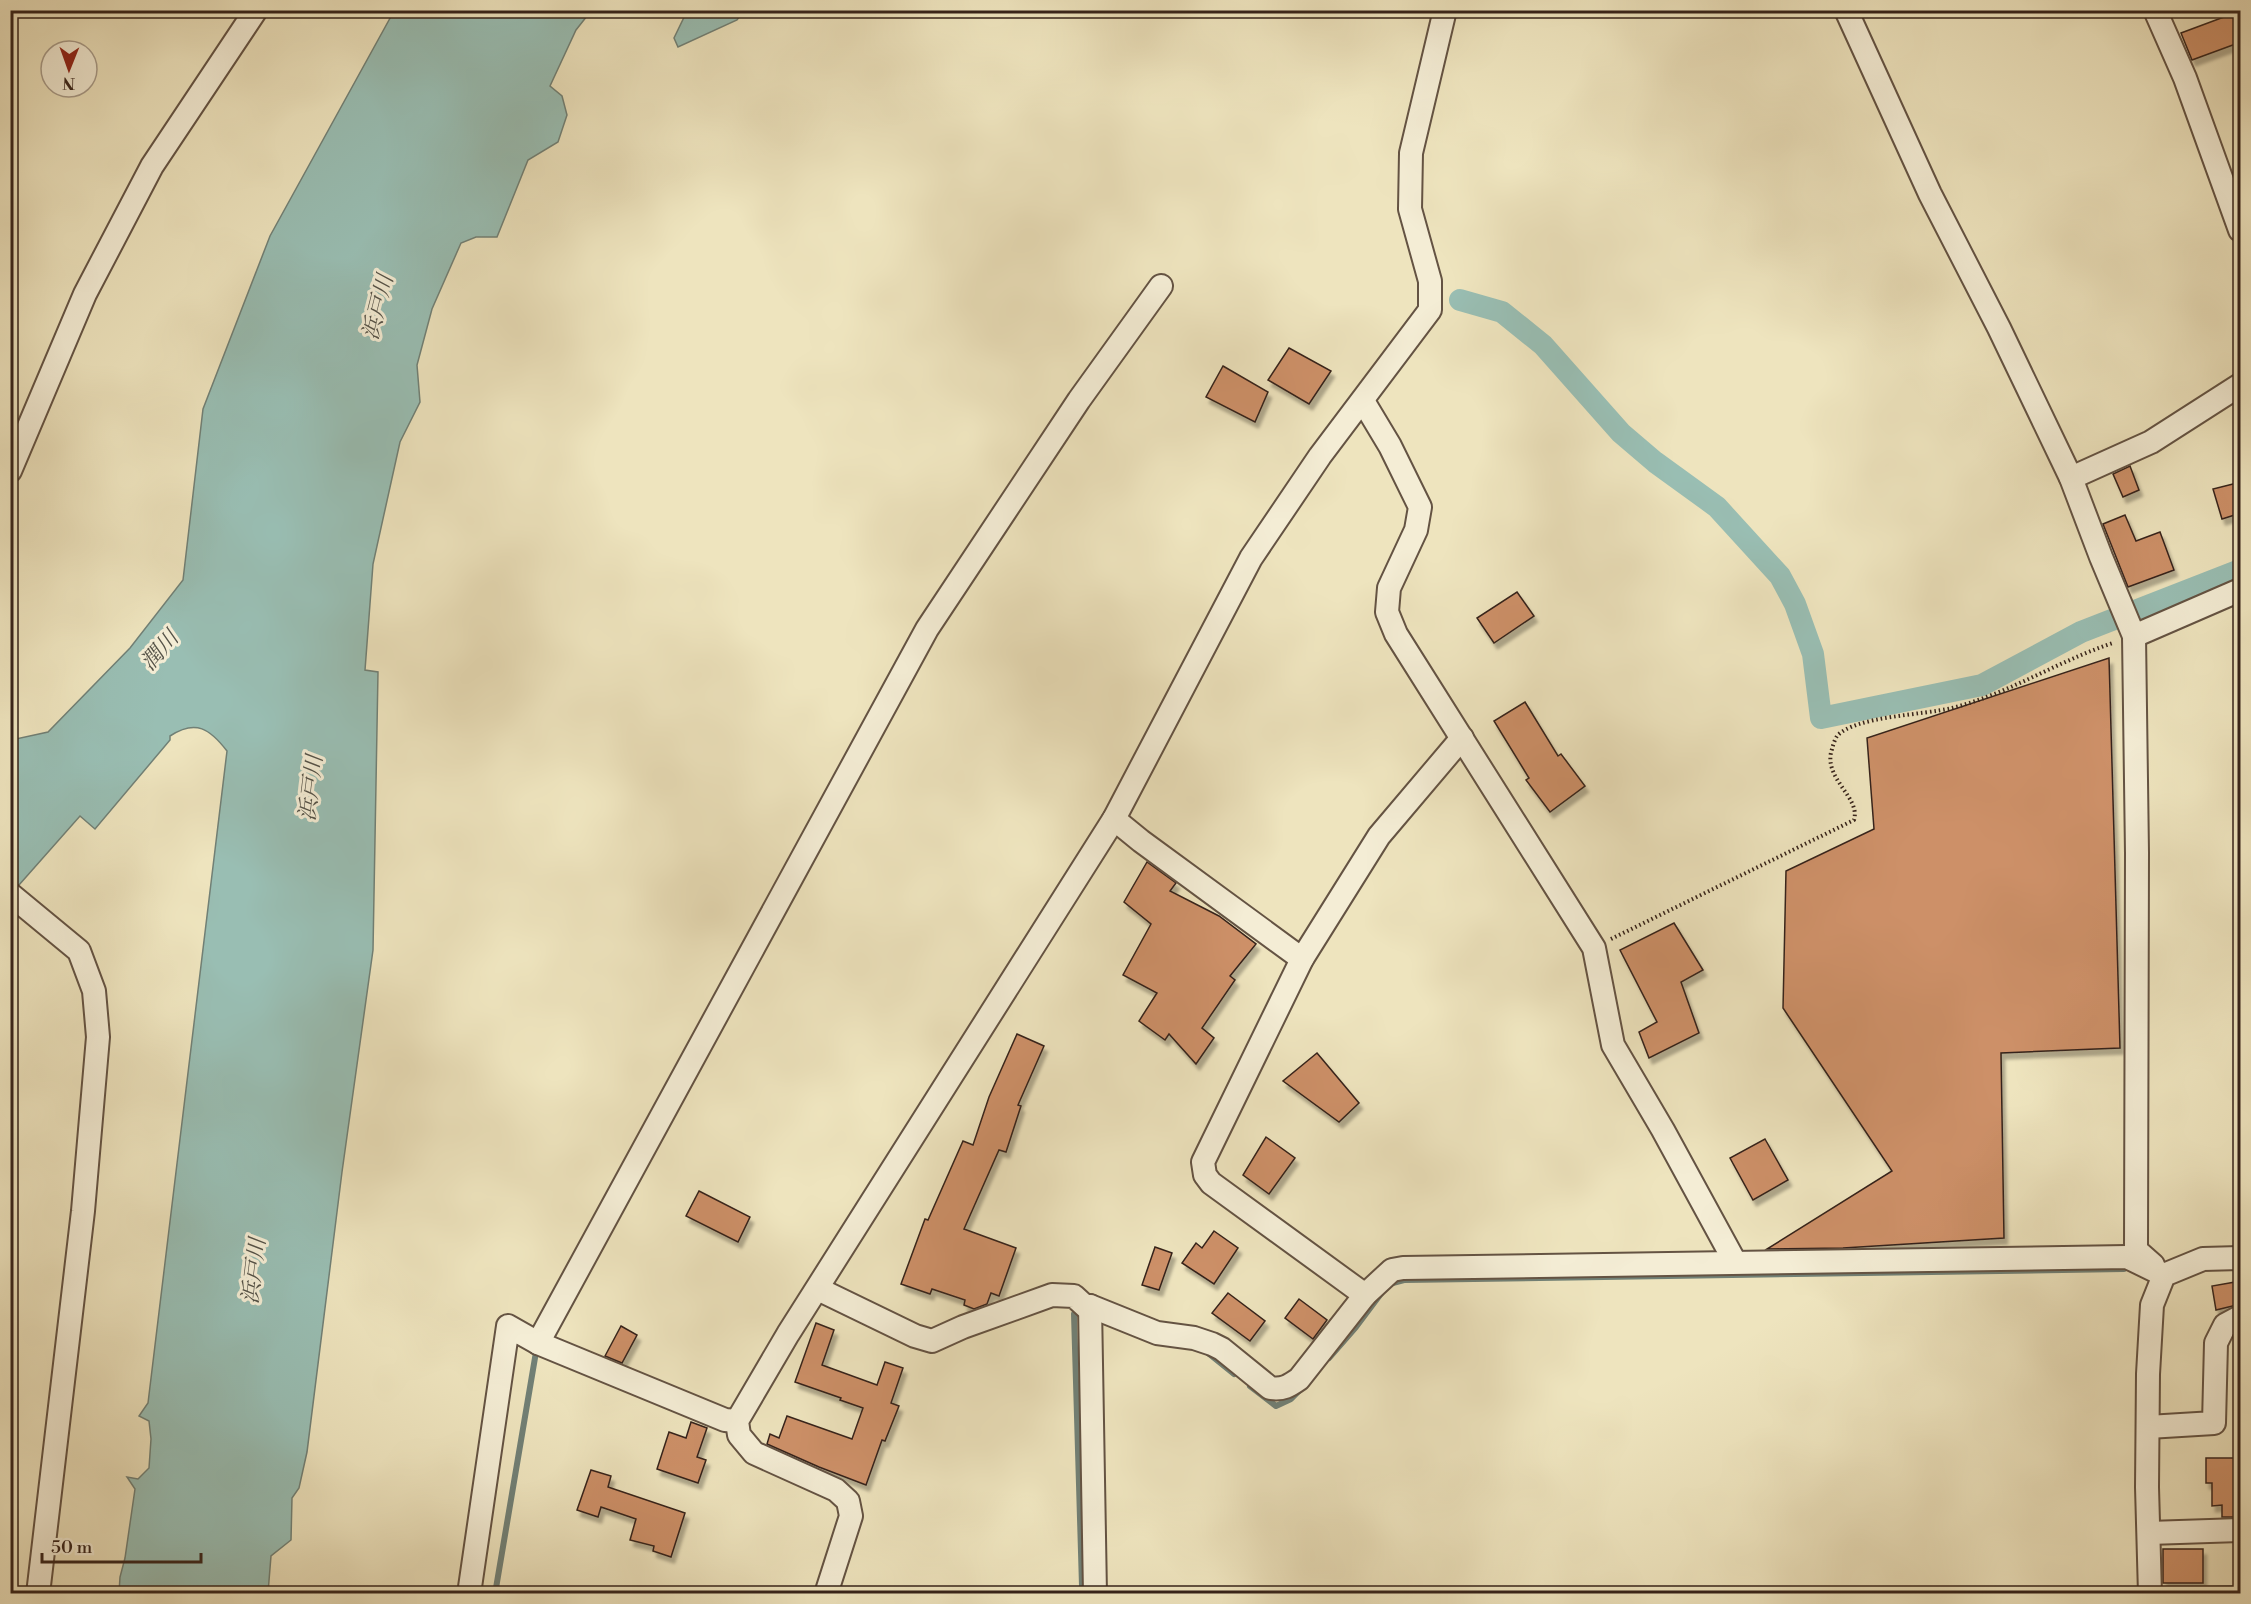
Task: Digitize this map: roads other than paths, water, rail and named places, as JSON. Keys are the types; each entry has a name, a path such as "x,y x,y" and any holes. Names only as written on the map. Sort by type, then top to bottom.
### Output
{"street":[{"path":"10,471 85,294 152,166 256,10"},
{"path":"826,1593 851,1516 848,1501 836,1490 754,1453 739,1435 737,1421 789,1334 1114,819 1251,558 1320,456 1363,402 1430,310 1430,280 1410,208 1411,153 1445,10"},
{"path":"1846,10 1930,194 2072,478 2131,630 2137,853 2136,1250 2163,1275"},
{"path":"2155,10 2185,78 2241,230"},
{"path":"532,1339 927,629 1079,400 1161,286"},
{"path":"2072,478 2151,442 2241,385"},
{"path":"1363,402 1390,446 1420,507 1416,530 1389,588 1387,612 1396,634 1594,948 1598,980 1613,1046 1663,1130 1735,1262"},
{"path":"2131,630 2241,590"},
{"path":"1365,1295 1211,1183 1205,1175 1203,1162 1302,959 1379,836 1462,738"},
{"path":"1114,819 1302,959"},
{"path":"10,894 79,951 94,991 98,1037 83,1211 38,1593"},
{"path":"818,1289 915,1336 932,1341 963,1327 1052,1296 1074,1296 1086,1307 1090,1306 1157,1333 1194,1338 1212,1344 1222,1349 1270,1388 1279,1390 1299,1380 1365,1295 1392,1270 1403,1268 2127,1257 2163,1275"},
{"path":"2150,1587 2148,1374 2152,1305 2163,1275 2203,1259 2241,1258"},
{"path":"1090,1306 1095,1593"},
{"path":"2148,1427 2214,1423 2216,1343 2225,1325 2241,1317"},
{"path":"469,1593 508,1326 532,1339 725,1420 737,1421"},
{"path":"2149,1533 2241,1530"}],"water":[{"path":"687,10 744,11 737,20 678,47 674,38"},
{"path":"394,11 591,11 576,30 550,86 562,96 567,115 558,142 528,160 497,237 476,237 461,243 432,309 417,365 420,402 400,442 373,564 365,670 378,672 373,950 307,1452 299,1488 292,1498 291,1540 271,1556 268,1593 119,1593 135,1489 127,1477 138,1479 149,1468 151,1439 149,1421 139,1416 148,1403 227,751 215,737 195,727 170,736 170,740 95,829 80,816 11,894 11,740 48,732 130,648 183,580 203,409 270,236"}],"waterway":[{"path":"1460,300 1502,312 1543,345 1621,433 1655,462 1717,507 1780,576 1795,604 1813,654 1821,718 1982,685 2081,632 2240,570"},
{"path":"1389,1284 1404,1280 2124,1269"},
{"path":"1329,1358 1383,1291"},
{"path":"1074,1314 1082,1586 1079,1594"},
{"path":"495,1594 537,1346"},
{"path":"1208,1353 1234,1374"},
{"path":"1250,1386 1276,1406 1291,1399 1300,1390"},
{"path":"1973,1594 2240,1588"}],"water label":[{"name":"浜戸川","path":"377,307"},
{"name":"潤川","path":"159,650"},
{"name":"浜戸川","path":"310,788"},
{"name":"浜戸川","path":"253,1271"}]}
